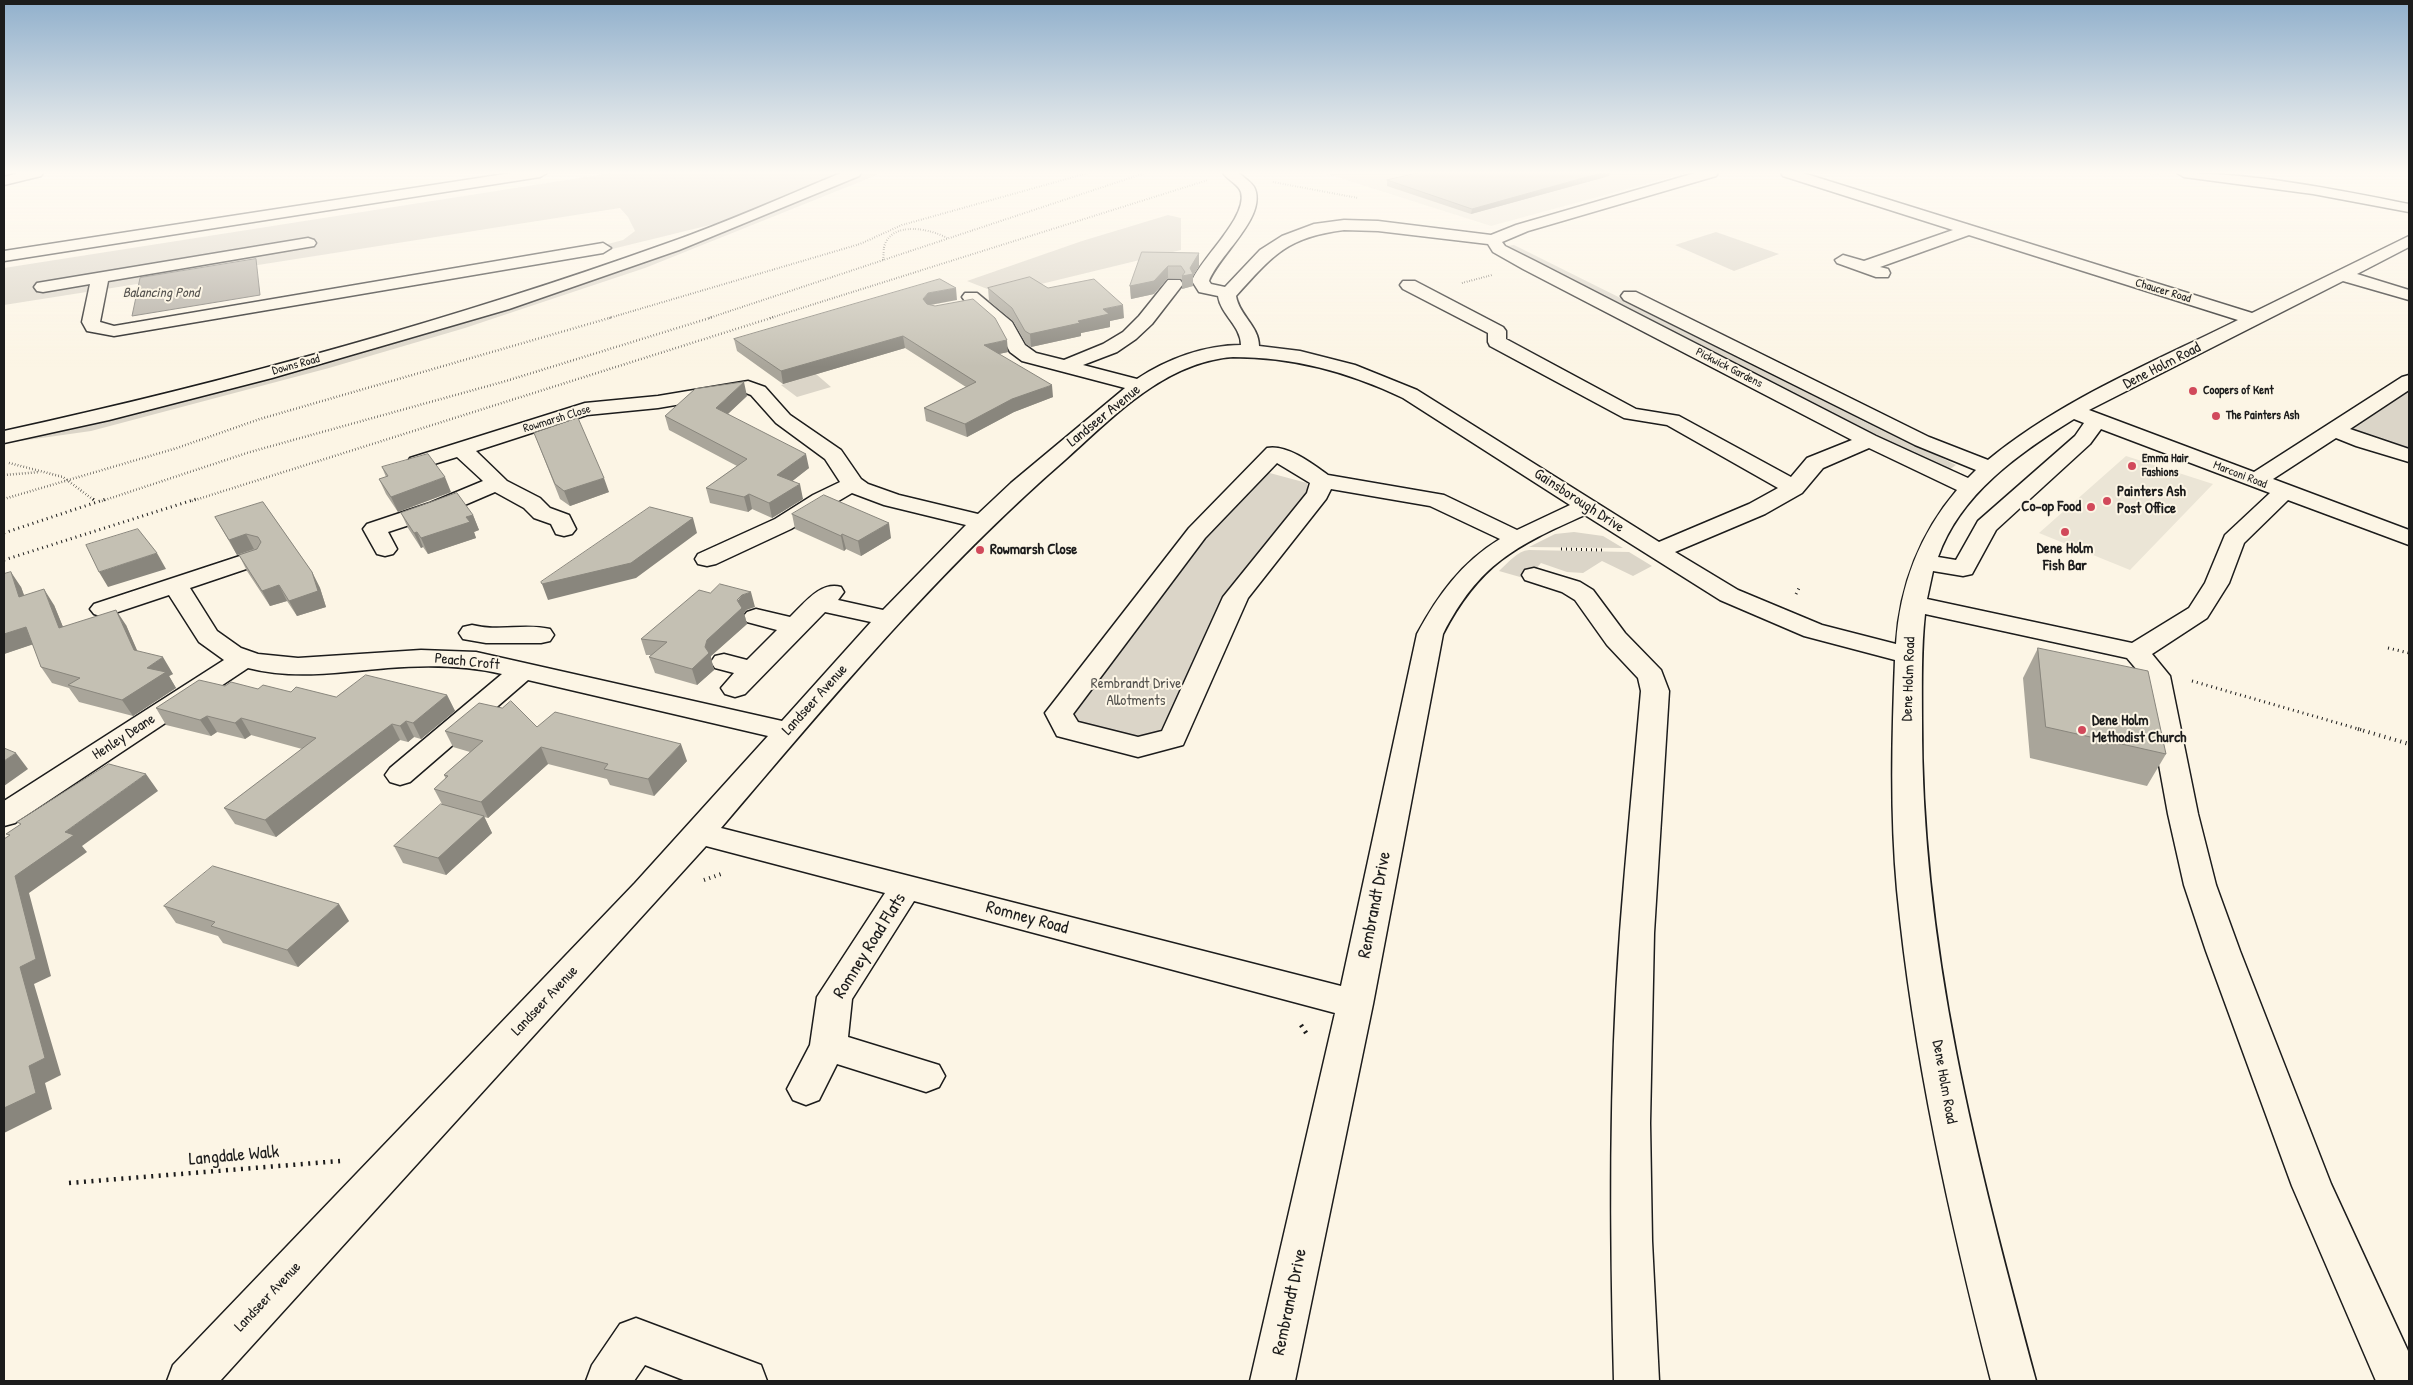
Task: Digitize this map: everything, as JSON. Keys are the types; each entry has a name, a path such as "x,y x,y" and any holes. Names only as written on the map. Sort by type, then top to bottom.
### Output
{"main road":[{"path":"4,256 123,238"},
{"name":"Downs Road","path":"4,437 109,414 255,376 505,292 584,278 695,238"},
{"path":"1228,293 1205,288 1200,281 1210,263 1229,238"},
{"path":"1250,351 1250,332 1229,306 1226,298 1228,293 1266,253 1292,238"},
{"path":"1474,238 1493,240 1499,238"},
{"name":"Pickwick Gardens","path":"1514,238 1520,243 1922,441 1990,468"},
{"path":"1864,267 1947,238"},
{"name":"Chaucer Road","path":"1992,238 2253,320"},
{"name":"Pickwick Gardens","path":"1493,240 1494,245 1501,250 1529,265 1869,440 1972,488"},
{"name":"Dene Holm Road","path":"2013,1381 1969,1209 1951,1124 1920,939 1908,820 1909,655 1914,604 1924,562 1944,522 1990,468 2019,444 2072,411 2409,241"},
{"path":"43,287 308,243"},
{"path":"100,277 91,322 93,327 114,331 603,248"},
{"path":"1843,260 1886,275"},
{"path":"476,270 505,292"},
{"path":"2342,275 2409,295"},
{"path":"1067,367 1081,357 1110,348 1130,334 1174,284"},
{"path":"1416,289 1497,331 1497,342 1631,414 1672,420 1794,488"},
{"path":"970,302 1006,326 1020,352 1033,358 1140,386"},
{"path":"1617,310 1644,303"},
{"name":"Landseer Avenue","path":"189,1381 401,1156 699,833 787,731 889,619 982,522 1106,412 1140,386 1172,368 1197,358 1223,352 1250,351"},
{"name":"Gainsborough Drive","path":"1250,351 1331,365 1389,383 1426,404 1729,595 1783,619 1832,636 1909,655"},
{"path":"1757,382 1787,374"},
{"path":"2255,481 2409,381"},
{"name":"Rowmarsh Close","path":"418,462 462,450 585,409 658,402 745,387 758,390 783,419 833,455 853,484 871,494 982,522"},
{"name":"Marconi Road","path":"2072,411 2409,538"},
{"path":"1924,562 1962,569 1986,526 2083,440 2096,420"},
{"path":"2334,430 2363,442 2409,456"},
{"path":"1657,551 1757,510 1794,488 1815,463 1869,440"},
{"path":"462,450 498,483 546,516"},
{"path":"1320,481 1321,486 1316,497 1236,597 1173,738 1138,747 1068,729 1059,713 1197,533 1274,453 1309,471 1320,481 1436,500 1516,538"},
{"path":"373,535 498,483"},
{"path":"711,554 778,527 853,484"},
{"path":"2136,652 2198,612 2217,583 2233,540 2284,492"},
{"name":"Rembrandt Drive","path":"1273,1381 1355,1004 1430,634 1444,605 1468,574 1489,556 1516,538 1587,506"},
{"path":"102,609 255,558"},
{"path":"1534,576 1571,587 1584,595 1619,643 1651,676 1655,691 1637,933 1631,1123 1632,1241 1637,1381"},
{"name":"Peach Croft","path":"176,585 208,637 225,650 245,658 278,665 312,666 454,658 516,669 787,731"},
{"path":"724,662 744,679 795,626 826,598 889,619"},
{"path":"1914,604 2136,652 2156,676 2181,805 2200,885 2312,1186 2400,1381"},
{"path":"756,617 795,626"},
{"path":"400,775 516,669 546,627 524,634 476,634 454,658"},
{"name":"Henley Deane","path":"4,815 245,658"},
{"name":"Romney Road","path":"699,833 1355,1004"},
{"name":"Romney Road Flats","path":"806,1089 828,1046 835,997 907,886"},
{"path":"828,1046 926,1076"},
{"path":"608,1381 636,1340 745,1381"}],"path":[{"path":"4,499 178,448 260,418 436,367 478,358 860,244 874,238"},
{"path":"883,260 885,242 889,238"},
{"path":"4,533 250,452 506,381 759,303 947,238"},
{"path":"4,560 1025,238"},
{"path":"1416,289 1529,265"},
{"path":"4,463 61,476 97,502"},
{"path":"4,474 40,472"},
{"path":"1558,549 1611,550"},
{"path":"2388,648 2409,654"},
{"path":"2186,679 2409,744"},
{"path":"1295,1020 1310,1040"},
{"name":"Langdale Walk","path":"69,1183 343,1161"}],"shaded area":[{"path":"2126,456 2213,484 2130,570 2039,533"}],"green space":[{"path":"198,238 432,238 4,305 4,268"},
{"path":"626,238 659,238 604,251 604,245"},
{"path":"683,238 721,238 645,268 465,328 329,368 91,431 6,443 7,440 426,332"},
{"path":"1093,238 1181,238 1181,250 1000,294 967,281"},
{"path":"1698,238 1732,238 1779,254 1734,271 1675,245"},
{"path":"1514,245 1956,465 1943,474 1499,247"},
{"path":"816,374 831,387 797,397 781,385"},
{"path":"2409,389 2409,453 2380,445 2354,431 2354,428"},
{"name":"Rembrandt Drive Allotments","path":"1266,472 1307,483 1307,499 1169,726 1141,739 1076,724 1067,711 1202,534"},
{"path":"1574,532 1603,536 1623,548 1529,547 1555,534"},
{"path":"1529,550 1629,552 1652,566 1633,576 1602,561 1583,573 1567,572 1541,563 1527,579 1499,571 1517,555"}],"water":[{"name":"Balancing Pond","path":"256,259 260,295 132,316 140,278"}],"building":[{"path":"1142,252 1199,253 1190,268 1193,274 1182,276 1185,272 1181,266 1168,266 1154,281 1130,286"},
{"path":"1030,277 1048,288 1094,279 1123,305 1103,309 1109,314 1078,321 1080,323 1030,334 1025,331 1012,308 988,288"},
{"path":"940,279 956,288 928,293 923,299 927,304 935,306 973,299 995,318 1007,340 984,345 1052,385 1012,399 965,424 924,408 976,382 903,336 781,371 734,339"},
{"path":"744,382 716,408 806,454 777,475 800,484 769,503 749,494 744,497 706,488 747,459 665,416 695,389"},
{"path":"578,418 604,478 564,491 555,484 534,433"},
{"path":"428,454 445,477 391,497 379,479 388,476 382,467"},
{"path":"457,493 473,515 466,517 470,522 421,538 417,532 414,533 401,513"},
{"path":"824,495 889,523 858,541 842,534 841,536 792,514"},
{"path":"263,502 312,572 318,591 289,601 279,585 262,591 239,555 257,549 261,542 258,537 246,534 229,540 215,517"},
{"path":"650,507 693,518 631,563 542,584 541,582"},
{"path":"138,529 157,553 99,572 86,545"},
{"path":"11,572 19,597 44,589 59,628 116,610 134,650 163,657 147,668 166,672 122,700 68,685 80,678 41,667 26,627 4,634 4,574"},
{"path":"720,584 751,592 742,595 737,600 742,608 707,640 705,647 709,653 692,669 649,657 667,642 641,639 699,590 710,593"},
{"path":"2038,648 2148,671 2166,754 2046,727"},
{"path":"366,675 447,695 413,723 406,721 400,726 392,724 265,820 224,808 316,738 241,718 235,723 207,716 200,720 156,708 199,680 225,686 231,682 258,689 263,685 291,692 296,687 336,697"},
{"path":"511,701 537,727 555,712 681,744 648,779 604,769 608,764 541,747 481,802 434,789 448,776 444,775 483,741 445,731 479,703 502,708"},
{"path":"4,748 16,753 4,761"},
{"path":"109,764 146,774 65,832 74,835 15,876 36,959 20,967 45,1058 29,1066 36,1093 4,1108 4,839 10,835 6,834 21,824 17,822"},
{"path":"441,804 484,816 438,858 394,846"},
{"path":"213,866 339,904 287,950 211,926 215,922 164,906"}],"place":[{"name":"Coopers of Kent","path":"2193,391"},
{"name":"The Painters Ash","path":"2216,416"},
{"name":"Emma Hair Fashions","path":"2132,466"},
{"name":"Painters Ash Post Office","path":"2107,501"},
{"name":"Co-op Food","path":"2091,507"},
{"name":"Dene Holm Fish Bar","path":"2065,532"},
{"name":"Rowmarsh Close","path":"980,550"},
{"name":"Dene Holm Methodist Church","path":"2082,730"}]}
